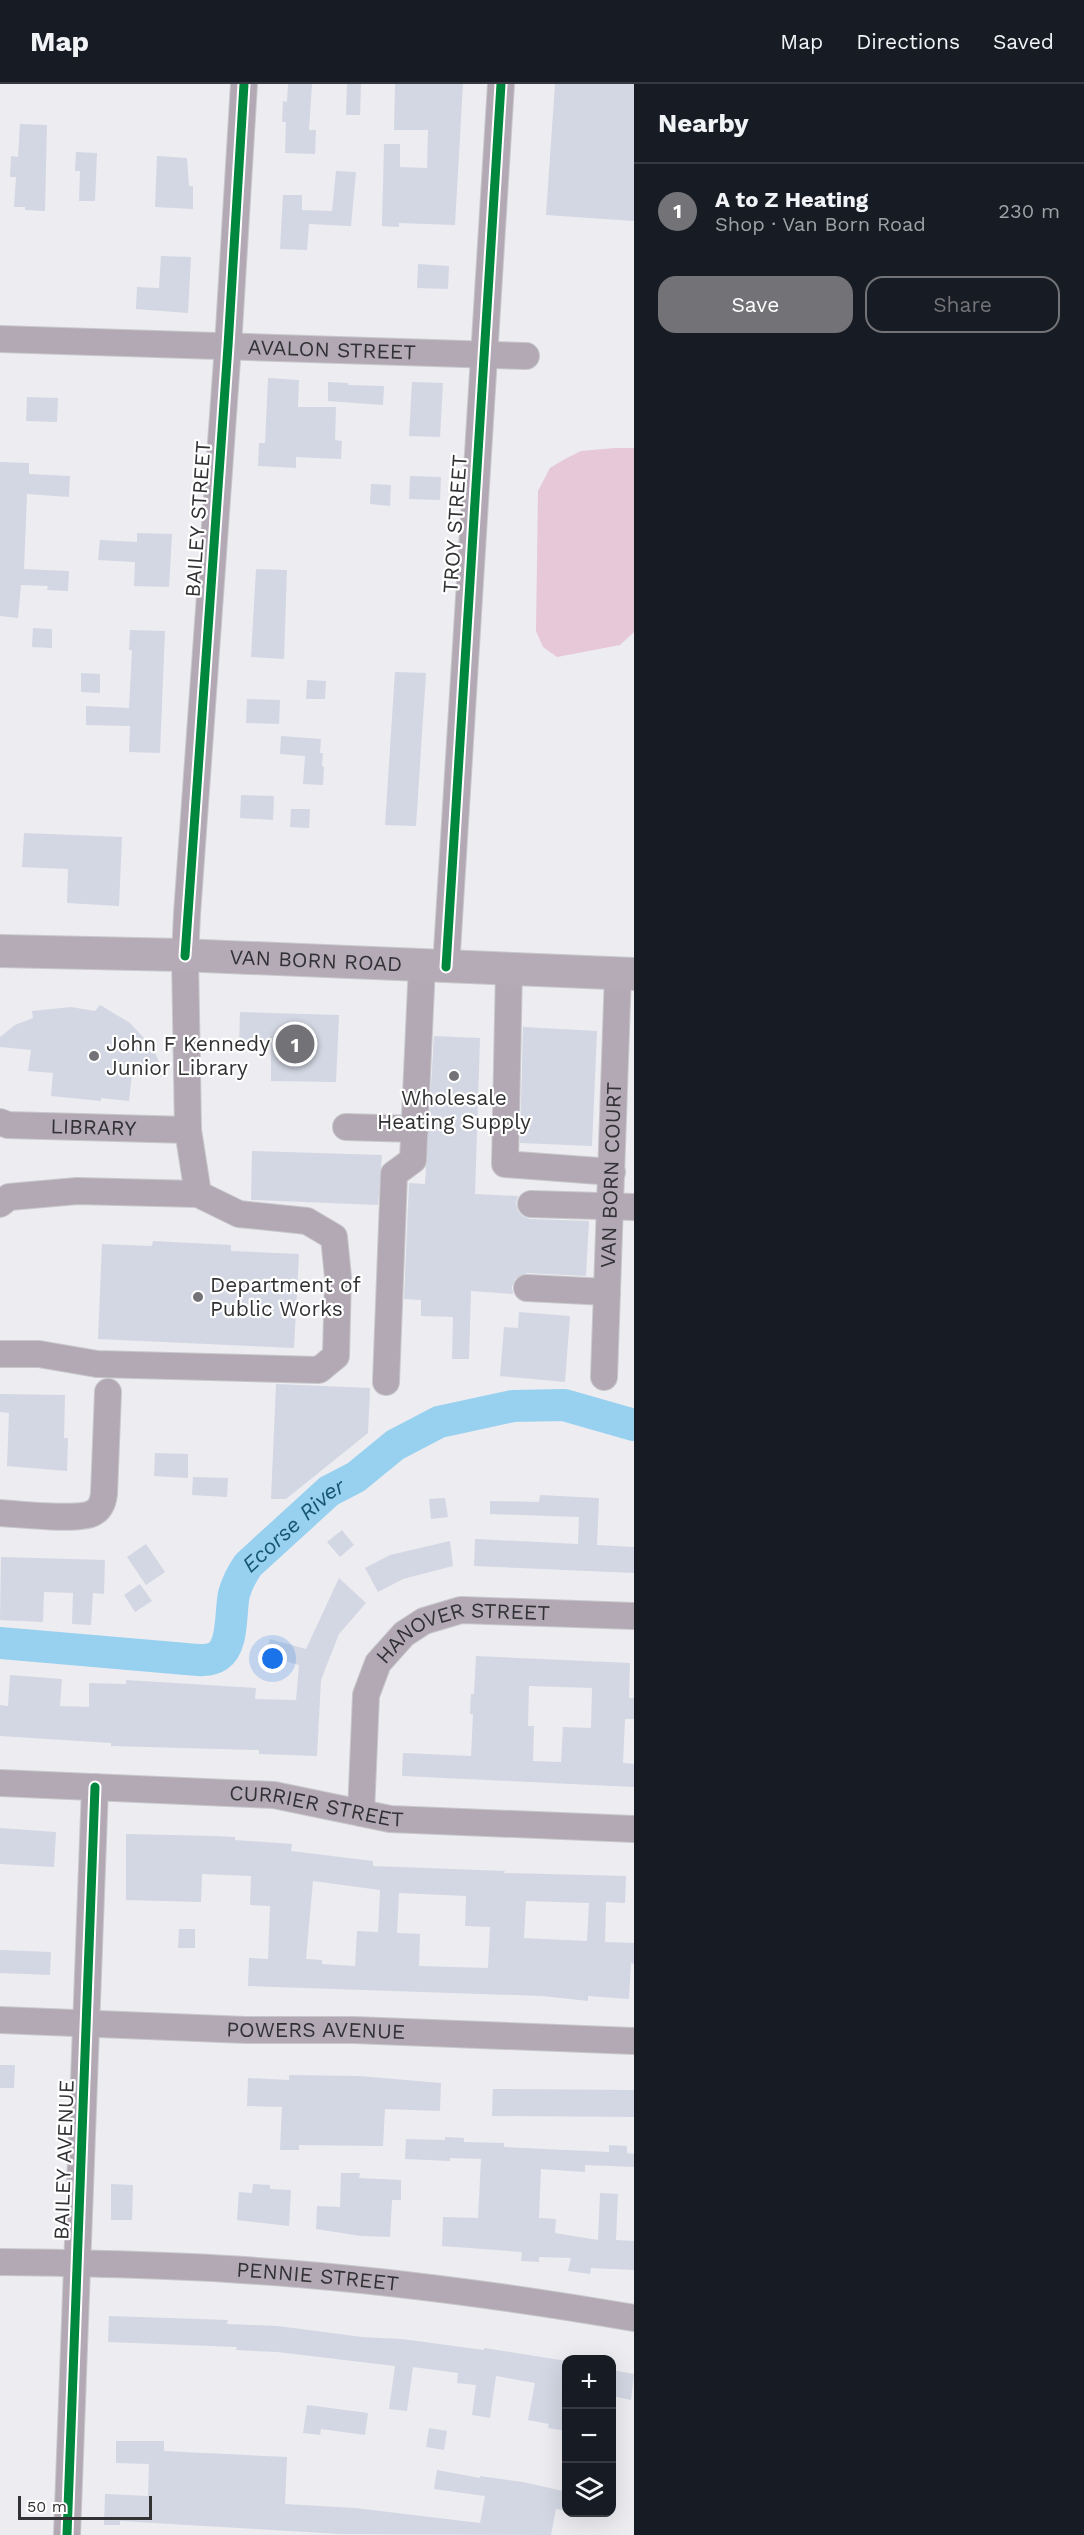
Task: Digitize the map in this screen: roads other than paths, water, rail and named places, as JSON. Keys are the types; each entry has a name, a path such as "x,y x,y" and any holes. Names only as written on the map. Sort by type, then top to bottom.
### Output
{"main road":[{"name":"VAN BORN ROAD","path":"0,951 626,973"}],"street":[{"name":"BAILEY STREET","path":"198,1194 188,1130 185,956 244,84"},
{"name":"TROY STREET","path":"386,1382 394,1174 413,1160 434,966 484,355 501,84"},
{"name":"AVALON STREET","path":"0,339 526,356"},
{"path":"509,969 505,1164 612,1172"},
{"name":"VAN BORN COURT","path":"604,1377 607,1292 622,1206 612,1172 626,973"},
{"name":"LIBRARY","path":"0,1122 8,1125 188,1130"},
{"path":"346,1127 415,1129"},
{"path":"0,1204 9,1197 77,1191 198,1194 239,1214 307,1221 334,1237 338,1276 336,1356 319,1370 97,1364 39,1354 0,1354"},
{"path":"531,1204 622,1206"},
{"path":"527,1288 607,1292"},
{"path":"0,1513 82,1516 97,1511 104,1494 108,1392"},
{"name":"HANOVER STREET","path":"361,1813 366,1695 378,1663 404,1634 424,1621 461,1610 634,1616"},
{"name":"CURRIER STREET","path":"0,1783 274,1795 390,1819 634,1829"},
{"name":"BAILEY AVENUE","path":"67,2535 95,1787"},
{"name":"POWERS AVENUE","path":"0,2020 246,2030 354,2030 634,2041"},
{"name":"PENNIE STREET","path":"0,2262 229,2269 336,2278 545,2303 634,2319"}],"waterway":[{"name":"Ecorse River","path":"0,1643 194,1660 214,1658 223,1651 227,1644 234,1594 248,1565 329,1491 356,1477 395,1445 439,1422 513,1406 564,1405 634,1425"}],"place":[{"name":"A to Z Heating","path":"295,1044"},
{"name":"John F Kennedy Junior Library","path":"94,1056"},
{"name":"Wholesale Heating Supply","path":"454,1076"},
{"name":"Department of Public Works","path":"198,1297"}]}
